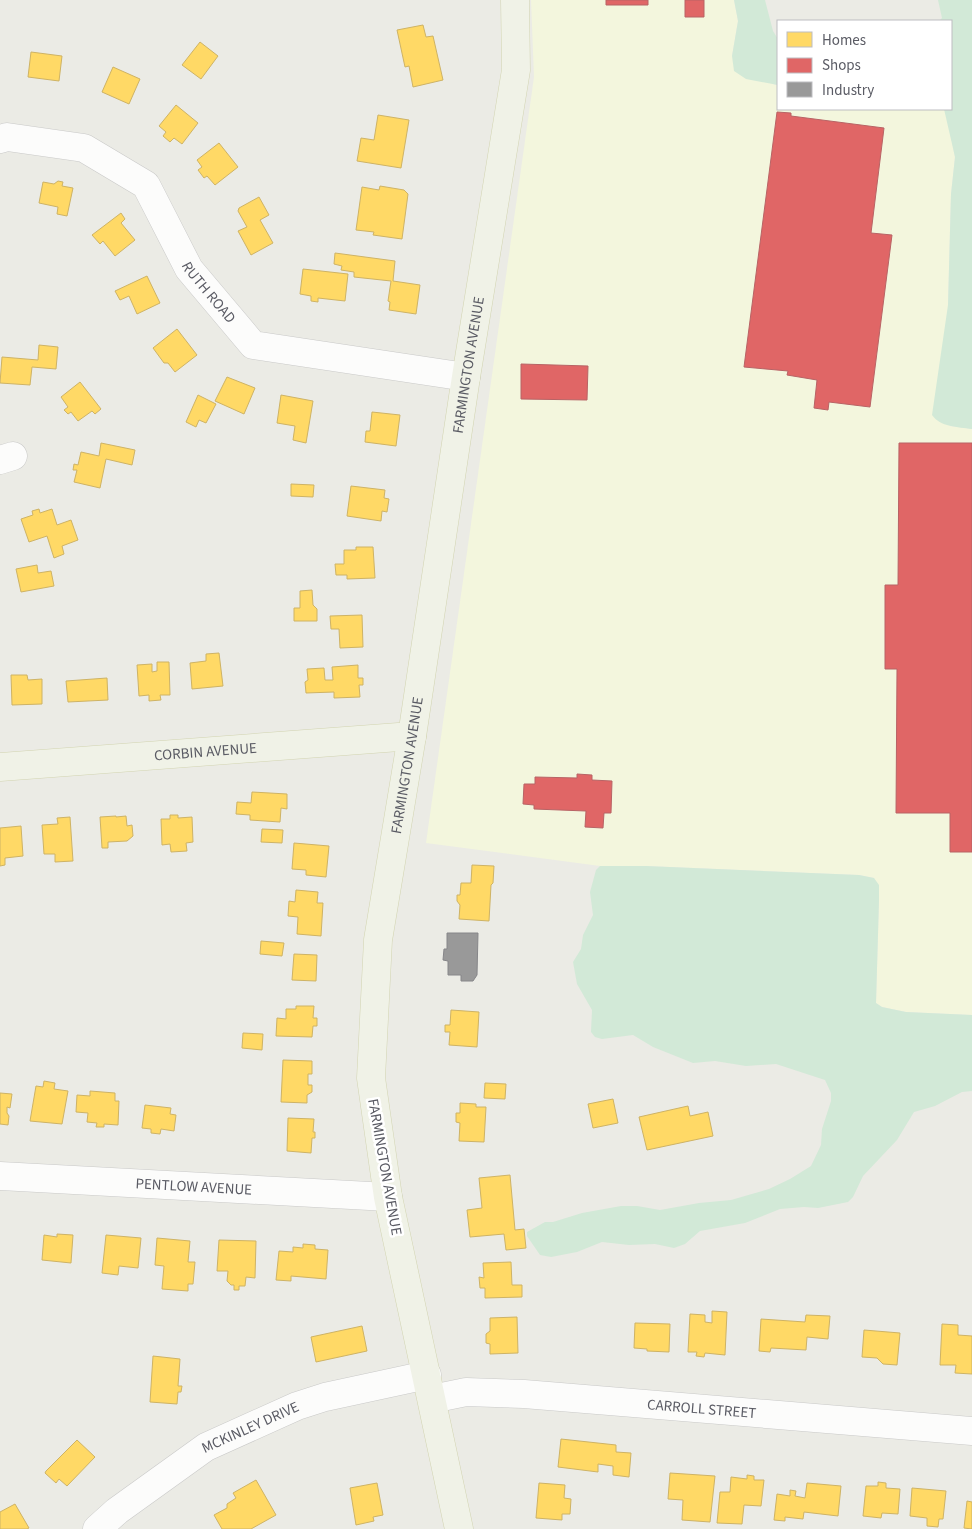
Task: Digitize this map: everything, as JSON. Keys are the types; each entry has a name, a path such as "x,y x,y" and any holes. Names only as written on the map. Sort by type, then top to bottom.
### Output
{"main road":[{"name":"FARMINGTON AVENUE","path":"459,1529 388,1197 371,1078 378,940 412,736 466,377 516,70 515,0"},
{"name":"CORBIN AVENUE","path":"0,767 412,736"}],"street":[{"name":"RUTH ROAD","path":"0,139 7,137 84,148 146,185 189,268 253,345 466,377"},
{"name":"PENTLOW AVENUE","path":"0,1176 388,1197"},
{"name":"CARROLL STREET","path":"429,1386 466,1392 524,1394 972,1431"},
{"name":"MCKINLEY DRIVE","path":"97,1529 117,1511 206,1447 297,1406 325,1397 429,1386"}],"shaded area":[{"path":"531,0 734,0 738,21 732,56 777,85 777,110 946,111 955,157 951,194 948,305 950,426 972,429 972,1015 906,1012 882,1007 876,1003 879,900 874,878 859,875 646,866 600,866 426,843 534,77"},
{"path":"734,0 765,0 773,31 777,37 777,85 746,79 734,71 732,56 738,21"},
{"path":"938,0 972,0 972,429 944,424 932,415 948,305 951,194 955,157 944,110 952,110 952,20 940,20 942,18"},
{"path":"600,866 646,866 859,875 874,878 879,885 876,1003 882,1007 906,1012 972,1015 972,1091 962,1092 935,1106 914,1112 897,1140 863,1176 853,1197 848,1202 818,1208 780,1209 745,1223 700,1231 685,1244 674,1248 655,1244 629,1245 602,1242 577,1252 551,1257 540,1255 527,1236 527,1232 545,1222 553,1222 582,1213 621,1206 637,1206 660,1210 731,1200 769,1189 790,1179 811,1166 821,1145 822,1129 831,1101 831,1093 825,1080 776,1064 746,1066 715,1061 693,1063 653,1047 633,1035 602,1039 595,1037 591,1032 592,1010 577,984 573,962 581,949 583,935 593,915 590,892 596,870"}],"building: Homes":[{"path":"423,25 426,37 433,36 443,80 413,87 409,66 405,67 397,30"},
{"path":"200,42 218,56 201,79 182,65"},
{"path":"31,52 62,56 59,81 28,77"},
{"path":"113,67 140,79 129,104 102,92"},
{"path":"176,105 198,123 182,144 174,138 170,142 163,136 166,132 159,126"},
{"path":"378,115 409,120 401,168 357,161 361,138 374,140"},
{"path":"219,143 238,167 215,185 207,176 204,178 198,170 202,167 197,160"},
{"path":"58,181 63,182 62,186 73,188 67,216 57,214 58,207 39,203 43,182 54,184"},
{"path":"380,186 404,190 408,194 402,239 373,235 374,232 356,230 362,187 379,190"},
{"path":"259,197 269,215 260,220 273,243 251,255 238,231 247,227 238,211 239,208"},
{"path":"121,213 125,219 121,223 135,240 115,256 103,241 100,244 92,235"},
{"path":"335,253 395,261 393,281 420,285 416,314 389,310 390,302 388,301 391,281 354,277 354,272 341,270 342,266 334,264"},
{"path":"303,269 348,274 345,301 318,298 318,302 311,301 311,296 300,294"},
{"path":"147,276 160,303 137,314 129,296 120,300 115,291"},
{"path":"177,329 197,355 175,372 168,363 164,363 153,348"},
{"path":"39,345 58,347 56,369 32,367 30,385 0,383 2,357 38,360"},
{"path":"227,377 255,388 244,414 215,401"},
{"path":"80,382 101,409 95,414 92,411 78,421 71,412 68,414 64,410 68,407 61,397"},
{"path":"198,395 216,404 206,423 199,420 196,427 186,422"},
{"path":"281,395 313,401 306,443 293,440 295,426 277,423"},
{"path":"372,412 400,415 396,446 365,442 366,431 370,431"},
{"path":"101,443 135,450 132,465 106,459 100,488 74,482 77,470 73,470 74,464 78,465 81,452 99,456"},
{"path":"291,484 314,485 313,497 291,496"},
{"path":"351,486 385,490 384,498 389,499 387,512 382,511 381,521 347,516"},
{"path":"39,509 40,513 52,509 57,525 71,520 78,540 62,546 64,554 54,558 47,536 29,542 21,519 33,515 32,511"},
{"path":"356,547 373,547 375,578 347,579 347,575 336,575 335,564 344,564 344,550 356,550"},
{"path":"37,565 38,573 51,571 54,586 21,592 16,569"},
{"path":"312,590 313,605 317,609 317,621 294,621 294,608 300,608 300,591"},
{"path":"362,615 363,647 340,648 339,629 331,629 330,616"},
{"path":"219,653 223,686 192,689 190,663 206,661 206,654"},
{"path":"157,662 169,662 170,695 160,695 161,700 149,701 149,695 139,696 137,665 152,664 152,672 157,671"},
{"path":"358,665 358,678 363,678 363,685 359,685 360,697 334,698 334,692 306,693 307,669 324,668 325,680 333,680 332,667"},
{"path":"11,675 27,675 28,680 42,679 42,704 12,705"},
{"path":"107,678 108,700 68,702 66,681"},
{"path":"252,792 287,794 287,809 281,808 280,822 250,820 250,815 236,814 237,802 251,803"},
{"path":"170,815 178,815 178,818 192,817 193,842 186,843 187,851 171,852 170,844 162,845 161,819 170,819"},
{"path":"126,816 127,826 132,825 133,836 127,841 108,842 108,848 102,848 100,817"},
{"path":"70,817 73,861 55,862 55,854 44,854 42,825 58,824 57,818"},
{"path":"21,826 23,856 5,858 5,865 0,866 0,828"},
{"path":"262,829 283,830 282,843 261,842"},
{"path":"294,843 329,846 326,877 306,875 306,870 292,869"},
{"path":"472,865 494,866 489,921 459,919 460,905 457,901 457,895 460,895 461,883 471,883"},
{"path":"296,890 318,892 317,903 323,903 321,936 297,934 298,917 288,916 289,901 295,902"},
{"path":"261,941 284,943 282,956 260,954"},
{"path":"294,954 317,955 316,981 292,980"},
{"path":"296,1006 314,1006 313,1018 317,1018 317,1026 313,1026 312,1037 276,1036 277,1018 286,1019 286,1009 296,1009"},
{"path":"451,1010 479,1012 477,1047 449,1045 450,1032 445,1032 445,1025 450,1025"},
{"path":"243,1033 263,1034 262,1050 242,1048"},
{"path":"283,1060 312,1061 312,1074 308,1074 308,1085 312,1085 312,1092 307,1095 307,1103 281,1102"},
{"path":"44,1081 55,1083 54,1089 68,1091 62,1124 30,1121 36,1086 43,1087"},
{"path":"485,1083 506,1084 505,1099 484,1098"},
{"path":"90,1091 115,1093 115,1101 119,1101 118,1125 104,1124 104,1127 96,1127 97,1123 87,1122 88,1113 76,1112 77,1095 90,1096"},
{"path":"0,1093 12,1094 10,1108 7,1107 8,1125 0,1124"},
{"path":"613,1099 618,1123 593,1128 588,1104"},
{"path":"460,1103 476,1104 476,1107 486,1107 484,1142 459,1141 460,1123 456,1122 456,1113 460,1113"},
{"path":"145,1105 171,1108 170,1114 176,1115 174,1131 161,1129 160,1134 151,1133 151,1129 142,1128"},
{"path":"688,1106 690,1116 708,1112 713,1136 647,1150 639,1117"},
{"path":"288,1118 314,1119 313,1132 315,1132 315,1138 312,1138 311,1153 287,1151"},
{"path":"510,1175 515,1230 524,1229 526,1248 506,1250 504,1234 470,1237 467,1210 482,1208 479,1178"},
{"path":"57,1234 73,1235 71,1263 42,1260 44,1235 57,1237"},
{"path":"106,1235 141,1238 138,1268 119,1266 118,1275 102,1273"},
{"path":"157,1238 190,1241 188,1262 195,1262 193,1284 188,1284 188,1291 162,1289 164,1266 155,1265"},
{"path":"219,1240 256,1241 255,1278 246,1277 245,1286 239,1286 239,1290 234,1290 234,1285 227,1281 228,1271 217,1271"},
{"path":"303,1244 315,1245 315,1249 328,1250 326,1279 291,1276 291,1281 276,1280 279,1251 293,1252 293,1247 303,1248"},
{"path":"511,1262 512,1285 522,1285 522,1297 485,1298 485,1288 480,1288 479,1277 484,1278 483,1263"},
{"path":"712,1311 727,1312 725,1355 705,1353 704,1357 696,1356 697,1352 688,1352 690,1314 705,1315 705,1322 712,1323"},
{"path":"806,1315 830,1316 828,1339 807,1337 806,1350 771,1348 770,1352 759,1351 761,1319 805,1322"},
{"path":"517,1317 518,1353 490,1354 490,1344 486,1343 486,1334 490,1331 490,1318"},
{"path":"635,1323 670,1324 669,1352 647,1351 647,1349 634,1348"},
{"path":"942,1324 958,1325 958,1335 972,1336 972,1374 955,1373 956,1365 940,1365"},
{"path":"362,1326 367,1351 316,1362 311,1337"},
{"path":"864,1330 900,1333 897,1365 883,1364 877,1358 862,1357"},
{"path":"153,1356 180,1359 178,1386 182,1386 181,1392 178,1392 177,1404 150,1402"},
{"path":"561,1439 616,1445 616,1452 631,1453 629,1477 613,1475 613,1466 598,1464 598,1472 558,1467"},
{"path":"77,1440 95,1457 67,1486 59,1479 56,1483 45,1473"},
{"path":"670,1473 715,1476 710,1522 682,1520 683,1500 668,1499"},
{"path":"747,1475 754,1476 754,1480 764,1480 761,1506 744,1505 742,1524 717,1523 720,1492 730,1492 731,1477 747,1479"},
{"path":"256,1480 276,1515 251,1529 222,1529 214,1515 227,1508 227,1504 236,1498 233,1493"},
{"path":"878,1482 886,1483 886,1488 900,1489 898,1514 882,1513 881,1518 863,1516 866,1486 878,1486"},
{"path":"377,1483 383,1515 373,1517 374,1521 356,1525 350,1488"},
{"path":"539,1483 565,1485 564,1498 571,1499 570,1514 562,1514 562,1520 536,1518"},
{"path":"807,1483 841,1486 838,1516 804,1512 803,1519 785,1517 785,1521 774,1520 777,1494 790,1496 790,1490 796,1491 795,1496 805,1498"},
{"path":"912,1488 946,1491 943,1519 939,1519 938,1527 927,1526 927,1518 910,1516"},
{"path":"967,1501 972,1502 972,1529 964,1528"},
{"path":"15,1504 29,1528 0,1529 0,1512"}],"building: Shops":[{"path":"606,0 648,0 648,5 606,5"},
{"path":"685,0 704,0 704,17 685,17"},
{"path":"777,112 791,113 791,116 884,128 871,233 892,235 870,407 829,402 828,410 814,408 817,380 787,375 788,371 744,367"},
{"path":"521,364 588,366 587,400 521,399"},
{"path":"899,443 972,443 972,852 950,852 950,813 896,813 897,669 885,669 885,585 898,585"},
{"path":"577,774 592,775 592,780 612,781 611,813 604,813 603,828 585,827 586,811 534,809 534,805 523,804 524,784 535,784 535,777 577,778"}],"building: Industry":[{"path":"447,933 478,933 477,975 473,981 461,981 461,975 448,975 448,961 443,960 444,949 447,949"}]}
